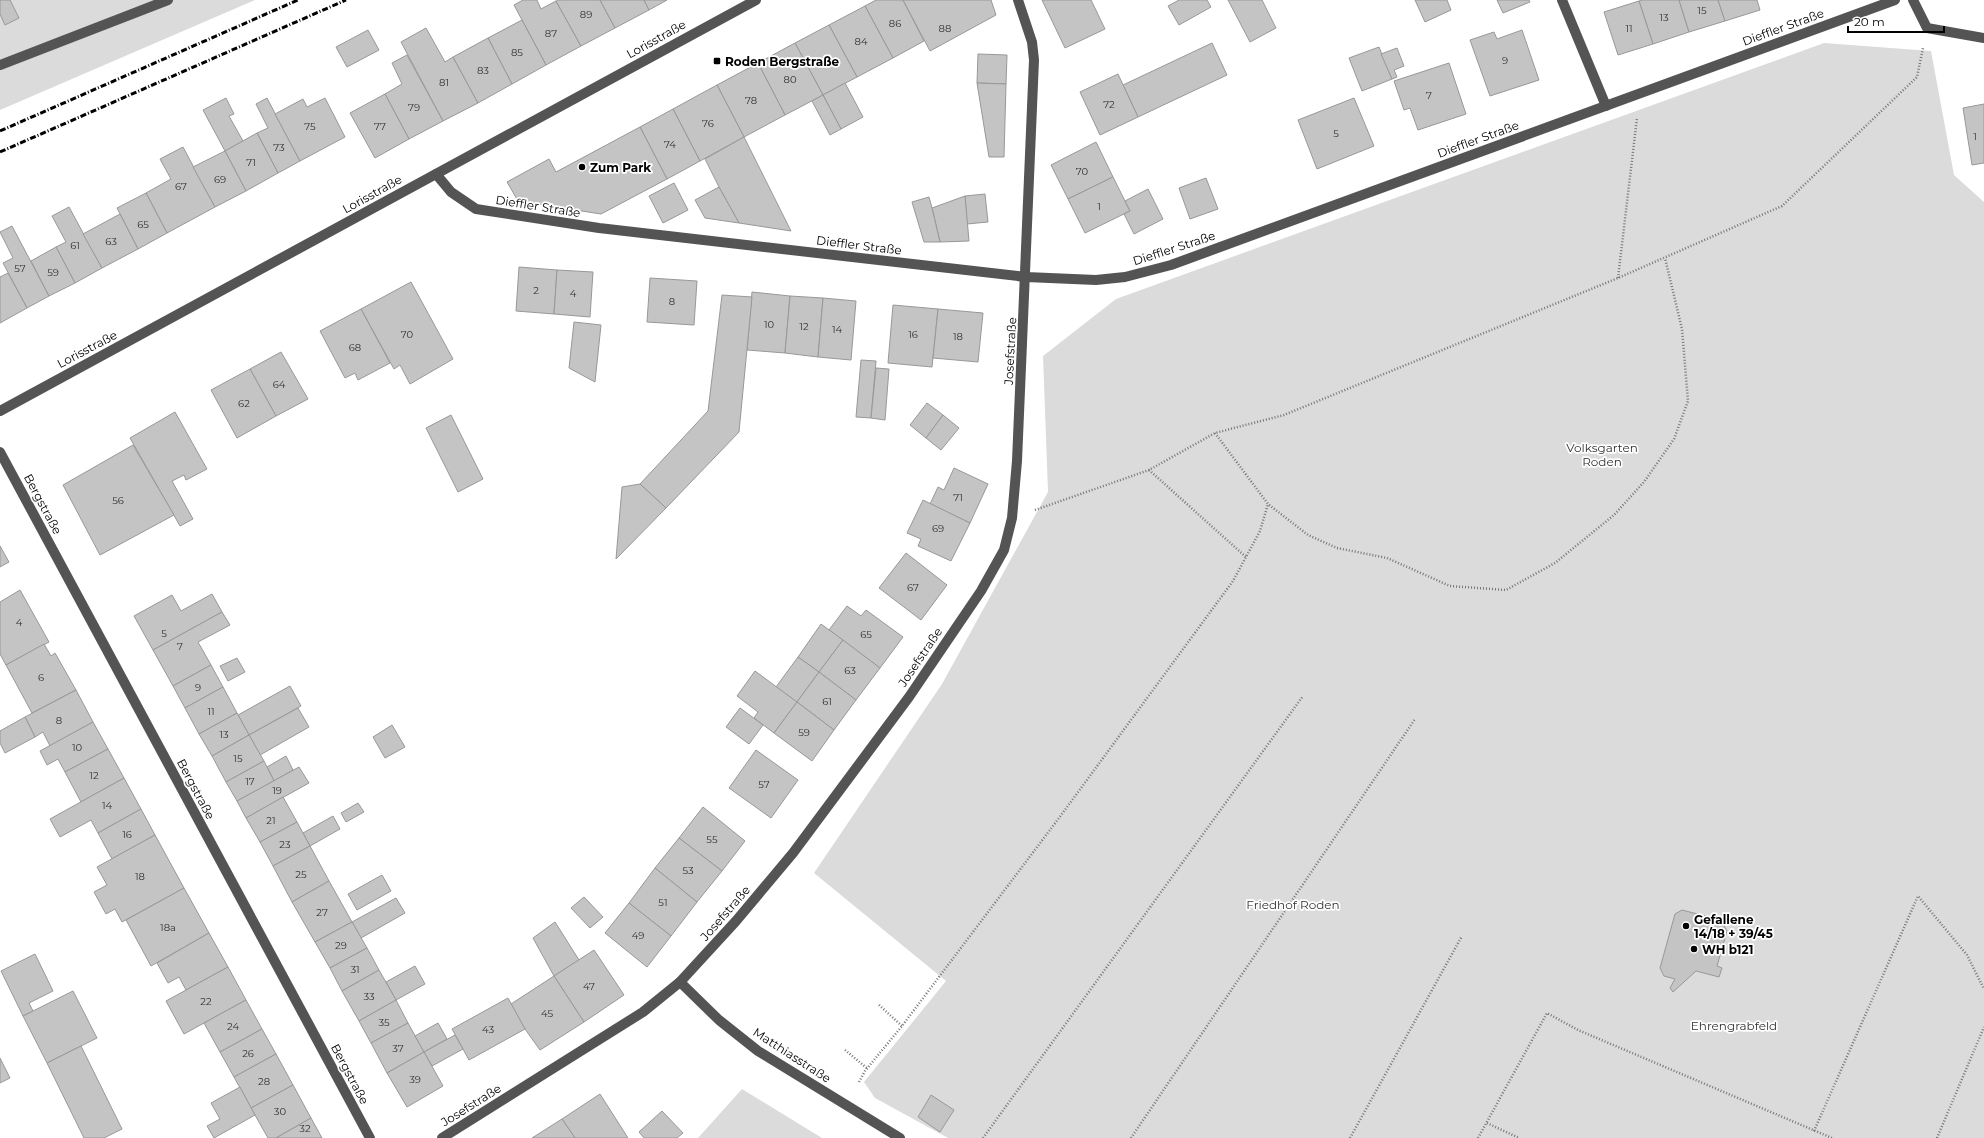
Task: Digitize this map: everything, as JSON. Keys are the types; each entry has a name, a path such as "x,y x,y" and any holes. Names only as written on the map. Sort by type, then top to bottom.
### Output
{"street":[{"path":"0,66 168,0"},
{"name":"Lorisstraße","path":"0,411 756,0"},
{"name":"Josefstraße","path":"442,1138 643,1012 680,982 736,921 793,853 909,697 980,591 1004,550 1012,518 1018,461 1034,60 1032,42 1018,0"},
{"path":"1562,0 1606,106"},
{"name":"Dieffler Straße","path":"436,174 450,192 476,209 599,228 1026,277 1096,280 1126,277 1171,265 1895,0"},
{"path":"1913,0 1927,28 1984,38"},
{"name":"Bergstraße","path":"0,452 370,1138"},
{"name":"Matthiasstraße","path":"680,982 719,1020 758,1051 900,1138"}],"path":[{"path":"1012,518 1149,470 1215,433 1284,415 1618,278 1782,206 1917,77 1927,28"},
{"path":"1618,278 1640,94"},
{"path":"1215,433 1268,504 1308,536 1337,548 1387,558 1450,586 1506,590 1555,563 1614,515 1644,482 1674,439 1688,401 1682,329 1665,258"},
{"path":"1149,470 1246,557"},
{"path":"844,1050 867,1070 902,1026 1060,818 1233,581 1260,531 1268,504"},
{"path":"983,1138 1303,696"},
{"path":"1131,1138 1415,719"},
{"path":"1814,1130 1918,896 1967,955 1984,989"},
{"path":"1350,1138 1462,936"},
{"path":"879,1005 902,1026"},
{"path":"1478,1138 1547,1013 1578,1030 1832,1138"},
{"path":"1937,1138 1984,1027"},
{"path":"1487,1123 1519,1138"}],"green space":[{"path":"0,0 255,0 0,110"},
{"path":"1824,43 1931,51 1954,175 1984,202 1984,1138 948,1138 875,1098 864,1082 946,981 814,873 942,684 1048,492 1043,356 1116,299"},
{"path":"742,1089 822,1138 698,1138"}],"building":[{"path":"0,0 10,0 19,18 5,25 0,14"},
{"path":"523,0 537,0 541,9 556,1 581,46 546,65 514,5"},
{"path":"600,0 615,28 581,46 556,1"},
{"path":"600,0 644,0 649,10 615,28"},
{"path":"644,0 667,0 649,10"},
{"path":"876,0 903,0 924,41 893,58 865,6"},
{"path":"903,0 991,0 996,15 930,51"},
{"path":"1042,0 1091,0 1105,29 1065,48"},
{"path":"1179,0 1207,0 1211,7 1179,25 1168,6"},
{"path":"1228,0 1262,0 1276,28 1250,42"},
{"path":"1415,0 1447,0 1451,10 1425,22"},
{"path":"1497,0 1529,0 1530,2 1503,13"},
{"path":"1679,0 1689,32 1653,44 1639,1"},
{"path":"1679,0 1718,0 1725,21 1689,32"},
{"path":"1718,0 1757,0 1760,10 1725,21"},
{"path":"1639,1 1653,44 1618,55 1604,12"},
{"path":"865,6 893,58 857,77 829,25"},
{"path":"522,20 546,65 512,84 488,38"},
{"path":"829,25 857,77 823,95 795,43"},
{"path":"426,28 445,62 453,57 478,103 443,121 401,42"},
{"path":"368,30 379,50 347,67 336,47"},
{"path":"1522,30 1539,80 1490,96 1470,40 1494,32 1497,39"},
{"path":"488,38 512,84 478,103 453,57"},
{"path":"795,43 823,95 785,115 758,63"},
{"path":"1212,43 1227,75 1138,117 1123,85"},
{"path":"1379,47 1392,79 1362,91 1349,58"},
{"path":"1397,48 1404,66 1394,70 1397,77 1392,79 1381,54"},
{"path":"978,54 1007,55 1006,84 977,83"},
{"path":"407,55 443,121 409,139 385,94 402,84 392,63"},
{"path":"758,63 785,115 744,137 717,85"},
{"path":"1449,63 1466,114 1418,130 1410,108 1404,110 1394,81"},
{"path":"1118,74 1138,117 1100,135 1080,92"},
{"path":"845,83 863,117 841,129 823,95"},
{"path":"977,83 1006,84 1004,157 989,157"},
{"path":"717,85 744,137 700,161 673,109"},
{"path":"385,94 409,139 375,158 350,113"},
{"path":"823,95 841,129 830,135 812,101"},
{"path":"226,98 234,114 229,116 243,141 225,151 203,110"},
{"path":"267,98 300,161 278,173 257,133 268,128 256,104"},
{"path":"325,98 345,137 300,161 275,114 303,99 307,107"},
{"path":"1354,98 1374,146 1317,169 1298,120"},
{"path":"1984,104 1984,163 1972,165 1963,108"},
{"path":"673,109 700,161 667,179 640,127"},
{"path":"640,127 667,179 601,214 518,201 507,182 549,159 556,172"},
{"path":"257,133 278,173 246,191 225,151"},
{"path":"744,137 791,231 739,223 705,159"},
{"path":"1096,142 1113,177 1068,199 1051,165"},
{"path":"183,147 215,207 167,233 146,193 171,179 160,159"},
{"path":"225,151 246,191 215,207 193,167"},
{"path":"1113,177 1130,211 1085,233 1068,199"},
{"path":"1206,178 1218,209 1190,219 1179,188"},
{"path":"674,183 688,210 663,223 649,196"},
{"path":"719,187 739,223 705,218 695,200"},
{"path":"1148,189 1163,219 1134,234 1124,214 1130,211 1125,201"},
{"path":"146,193 167,233 138,249 117,208"},
{"path":"985,194 988,222 967,224 965,196"},
{"path":"965,196 969,241 940,242 932,208"},
{"path":"929,197 940,242 924,242 912,202"},
{"path":"69,207 102,268 75,283 56,247 66,242 52,216"},
{"path":"120,214 138,249 102,268 83,234"},
{"path":"12,226 49,296 27,308 3,263 13,258 0,232"},
{"path":"56,247 75,283 49,296 31,261"},
{"path":"519,267 557,270 554,314 516,311"},
{"path":"557,270 593,272 590,317 554,314"},
{"path":"8,273 27,308 0,323 0,277"},
{"path":"650,278 697,281 694,325 647,322"},
{"path":"411,282 453,359 410,384 400,365 394,369 361,309"},
{"path":"752,292 790,296 785,353 747,350"},
{"path":"722,295 752,297 739,432 666,508 640,484 708,411"},
{"path":"790,296 823,298 818,357 785,353"},
{"path":"823,298 856,301 851,360 818,357"},
{"path":"893,305 938,309 932,367 888,363"},
{"path":"361,309 390,363 358,380 355,373 345,378 320,331"},
{"path":"938,309 983,313 978,362 933,358"},
{"path":"574,322 601,325 595,382 569,368"},
{"path":"281,352 308,399 276,416 250,369"},
{"path":"861,360 876,361 871,418 856,417"},
{"path":"876,368 889,369 885,420 871,418"},
{"path":"250,369 276,416 237,438 211,390"},
{"path":"927,403 943,415 926,438 910,425"},
{"path":"175,412 207,469 186,480 184,475 172,481 193,519 180,526 130,438"},
{"path":"451,415 483,479 458,492 426,428"},
{"path":"943,415 959,428 941,450 926,438"},
{"path":"133,445 174,515 100,555 63,485"},
{"path":"954,468 988,484 970,523 930,504 938,487 944,490"},
{"path":"640,484 666,508 616,559 622,487"},
{"path":"923,500 970,523 951,561 918,546 921,539 907,533"},
{"path":"0,546 9,562 0,567"},
{"path":"906,553 947,585 921,620 879,588"},
{"path":"20,590 49,642 6,665 0,654 0,602"},
{"path":"212,594 222,612 153,650 134,616 172,595 181,611"},
{"path":"847,606 861,616 866,610 903,637 880,668 829,630"},
{"path":"222,612 230,625 198,642 211,665 173,686 153,650"},
{"path":"821,624 843,640 819,672 798,657"},
{"path":"843,640 880,668 856,700 819,672"},
{"path":"44,644 51,656 55,653 76,690 32,713 6,665"},
{"path":"798,657 819,672 797,702 776,687"},
{"path":"237,658 245,672 228,681 220,666"},
{"path":"211,665 223,687 185,708 173,686"},
{"path":"755,671 797,702 774,733 754,718 758,712 737,696"},
{"path":"819,672 856,700 834,730 797,702"},
{"path":"290,686 301,706 249,735 238,715"},
{"path":"223,687 237,713 199,734 185,708"},
{"path":"76,690 93,722 50,746 43,732 35,737 25,717"},
{"path":"797,702 834,730 812,761 774,733"},
{"path":"298,708 309,727 260,755 249,735"},
{"path":"740,708 763,725 749,744 726,727"},
{"path":"237,713 249,735 212,756 199,734"},
{"path":"25,717 35,737 5,753 0,743 0,731"},
{"path":"93,722 108,749 65,772 58,759 47,765 40,751"},
{"path":"392,725 405,747 385,758 373,737"},
{"path":"249,735 264,761 226,782 212,756"},
{"path":"108,749 124,778 81,802 65,772"},
{"path":"756,750 798,780 771,818 729,788"},
{"path":"286,756 293,770 274,781 267,767"},
{"path":"264,761 274,781 237,801 226,782"},
{"path":"299,767 309,783 246,818 237,801"},
{"path":"124,778 141,809 98,833 91,820 60,837 50,819"},
{"path":"283,797 297,822 260,842 246,818"},
{"path":"358,803 364,812 346,822 341,813"},
{"path":"703,807 745,841 722,871 679,838"},
{"path":"141,809 155,835 112,859 98,833"},
{"path":"333,816 340,829 310,846 303,833"},
{"path":"297,822 310,846 273,866 260,842"},
{"path":"155,835 184,888 122,922 115,909 106,914 94,892 107,885 97,867"},
{"path":"679,838 722,871 697,902 655,868"},
{"path":"310,846 329,881 292,902 273,866"},
{"path":"655,868 697,902 671,936 629,903"},
{"path":"382,875 391,891 357,910 348,894"},
{"path":"329,881 352,922 315,942 292,902"},
{"path":"184,888 209,933 151,966 126,920"},
{"path":"584,897 603,917 590,928 571,908"},
{"path":"396,898 405,913 361,938 352,922"},
{"path":"629,903 671,936 647,967 605,933"},
{"name":"WH b121","path":"1682,910 1721,920 1727,931 1717,966 1722,968 1719,977 1696,971 1673,992 1670,988 1675,979 1664,976 1660,968 1675,914"},
{"path":"352,922 367,948 330,968 315,942"},
{"path":"555,922 579,960 554,976 533,938"},
{"path":"209,933 228,967 186,990 179,977 168,983 157,963"},
{"path":"367,948 379,970 342,991 330,968"},
{"path":"594,950 624,995 584,1022 554,976"},
{"path":"35,954 53,991 29,1003 33,1011 23,1016 1,971"},
{"path":"415,966 425,984 396,1000 386,982"},
{"path":"228,967 246,1000 184,1034 166,1001"},
{"path":"379,970 396,1000 359,1021 342,991"},
{"path":"554,976 584,1022 540,1050 525,1029 511,1004"},
{"path":"73,991 97,1038 47,1063 23,1016"},
{"path":"508,998 525,1029 469,1060 452,1029"},
{"path":"246,1000 262,1029 220,1052 204,1023"},
{"path":"396,1000 408,1023 371,1043 359,1021"},
{"path":"408,1023 424,1052 387,1073 371,1043"},
{"path":"438,1023 447,1039 424,1052 415,1036"},
{"path":"262,1029 276,1054 234,1077 220,1052"},
{"path":"455,1035 463,1049 432,1066 424,1052"},
{"path":"81,1046 122,1129 104,1138 84,1138 47,1063"},
{"path":"424,1052 443,1086 407,1107 387,1073"},
{"path":"276,1054 293,1085 251,1108 234,1077"},
{"path":"0,1058 10,1078 0,1083"},
{"path":"293,1085 311,1118 276,1138 268,1138 251,1108"},
{"path":"240,1087 255,1115 214,1138 207,1126 220,1119 211,1103"},
{"path":"600,1094 628,1138 575,1138 562,1119"},
{"path":"931,1095 954,1110 940,1132 918,1117"},
{"path":"662,1111 683,1133 677,1138 644,1138 639,1132"},
{"path":"311,1118 322,1138 276,1138"},
{"path":"562,1119 575,1138 532,1138"}],"railway":[{"path":"0,131 298,0"},
{"path":"0,152 346,0"}],"place":[{"name":"Roden Bergstraße","path":"717,61"},
{"name":"Zum Park","path":"582,167"},
{"name":"Gefallene 14/18 + 39/45","path":"1686,926"},
{"name":"WH b121","path":"1694,949"}],"park label":[{"name":"Volksgarten Roden","path":"1602,454"},
{"name":"Friedhof Roden","path":"1293,904"},
{"name":"Ehrengrabfeld","path":"1734,1025"}]}
